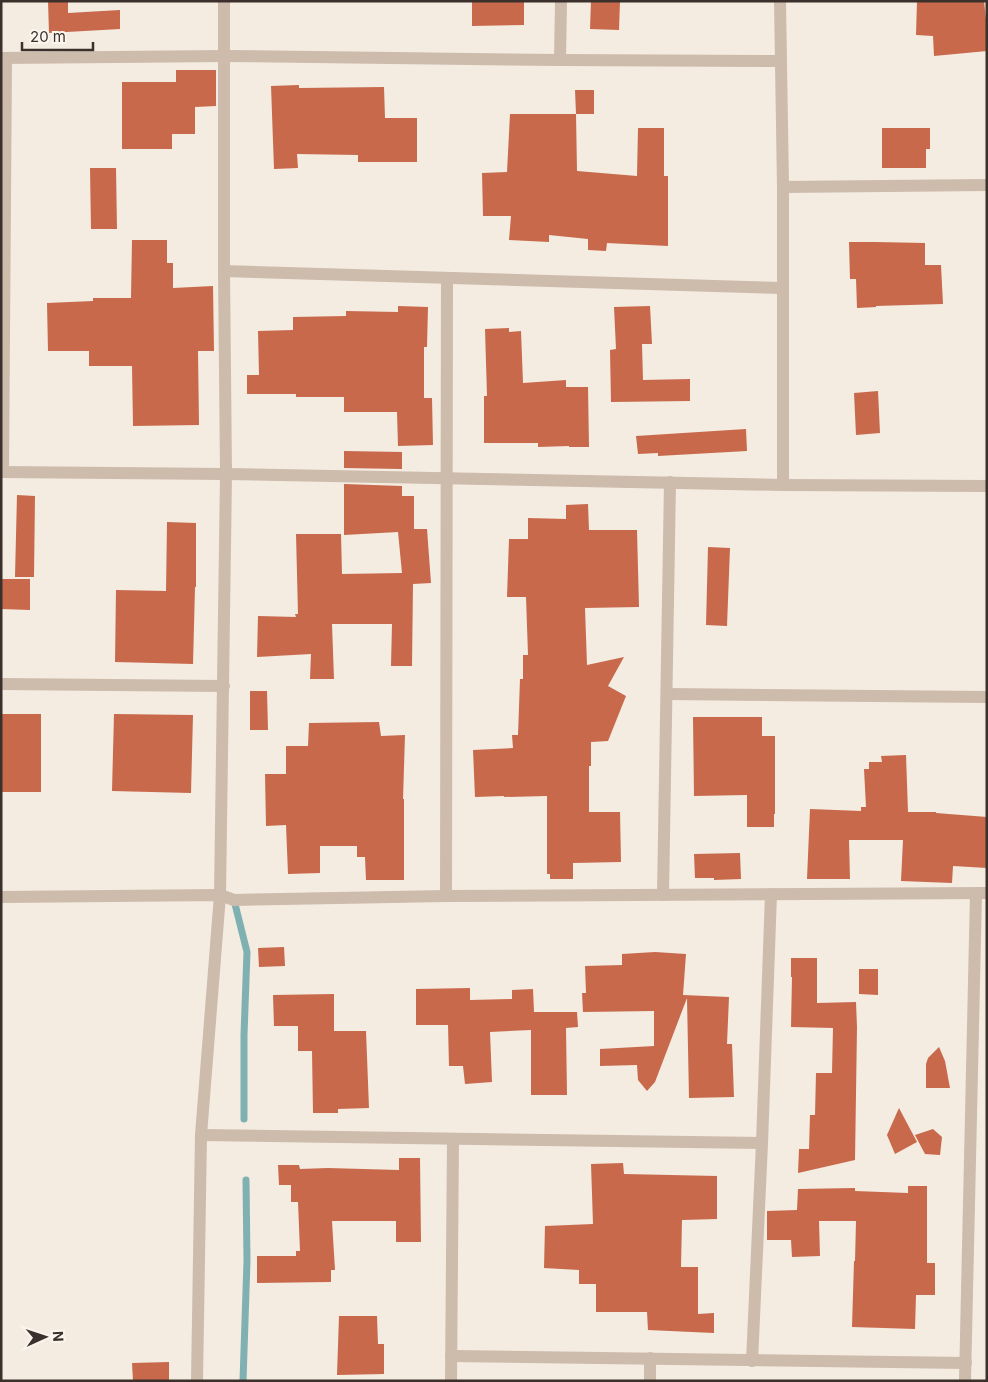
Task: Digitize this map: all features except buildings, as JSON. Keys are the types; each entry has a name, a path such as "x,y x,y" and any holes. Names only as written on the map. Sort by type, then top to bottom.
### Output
{"street":[{"path":"197,1381 201,1135 220,895 226,474 224,1"},
{"path":"560,60 561,1"},
{"path":"780,1 783,187 783,485"},
{"path":"781,61 225,56 4,58 2,472 226,474 783,485 987,486"},
{"path":"783,187 987,185"},
{"path":"224,270 782,288"},
{"path":"446,896 447,278"},
{"path":"663,895 670,482"},
{"path":"1,684 224,686"},
{"path":"667,694 987,698"},
{"path":"1,897 220,895 234,900 446,896 982,893 965,1381"},
{"path":"752,1361 771,894"},
{"path":"201,1135 762,1143"},
{"path":"451,1381 453,1139"},
{"path":"452,1356 966,1363"},
{"path":"650,1358 650,1381"}],"waterway":[{"path":"234,900 247,952 244,1035 244,1119"},
{"path":"243,1381 247,1261 246,1180"}]}
